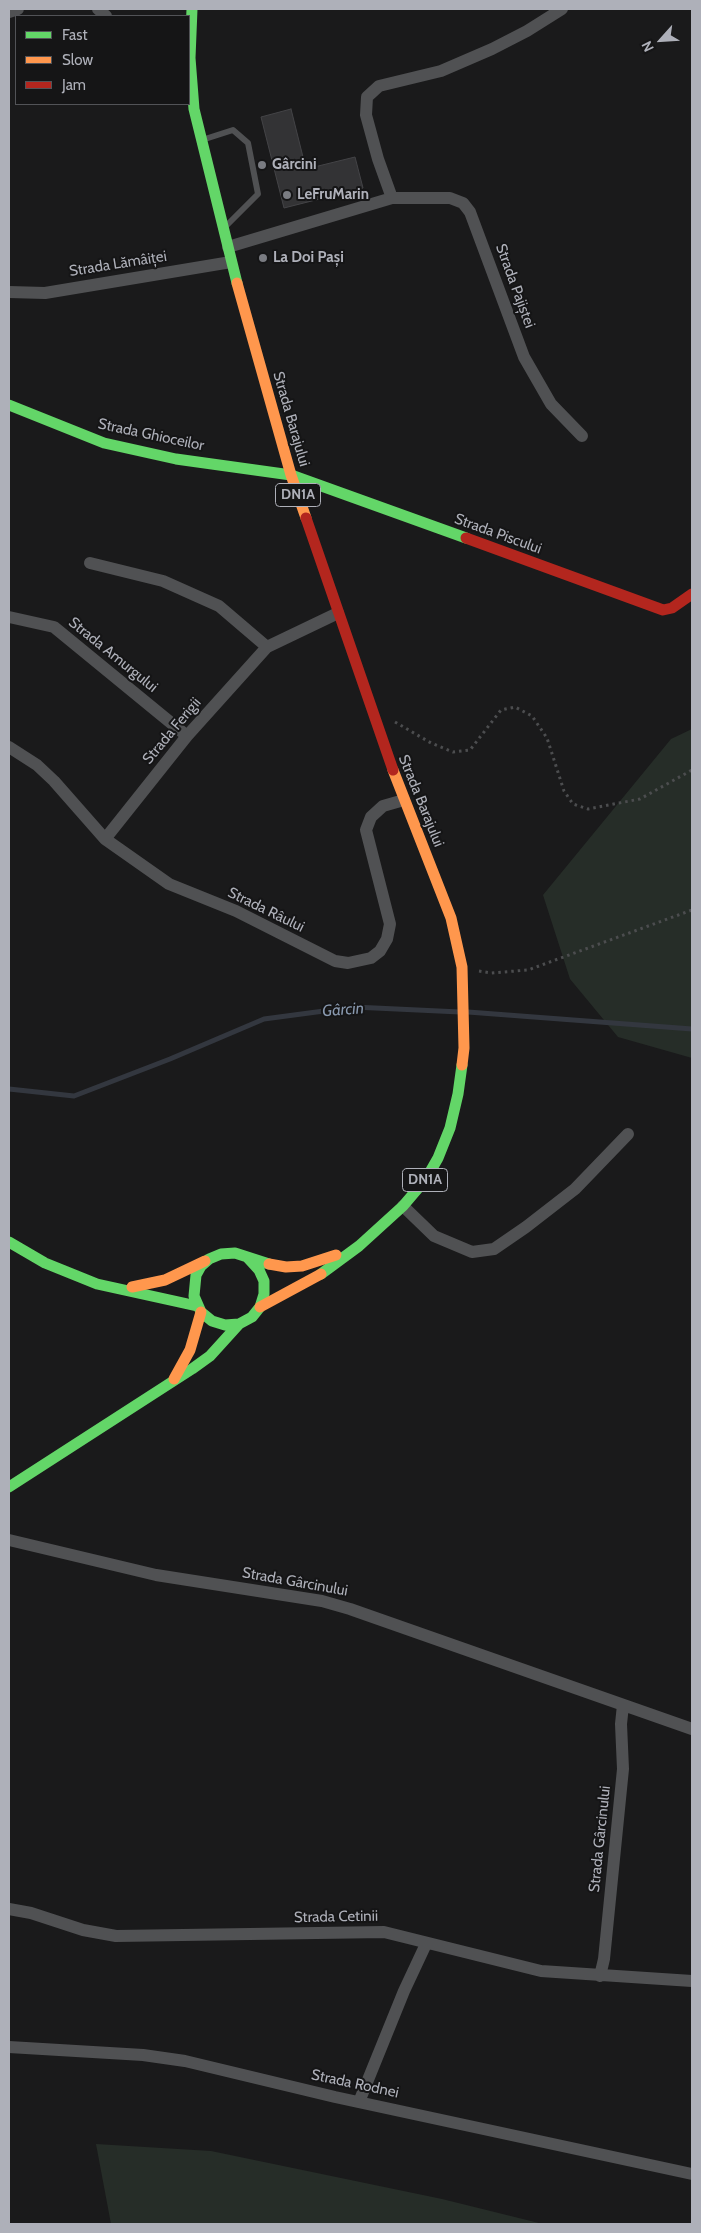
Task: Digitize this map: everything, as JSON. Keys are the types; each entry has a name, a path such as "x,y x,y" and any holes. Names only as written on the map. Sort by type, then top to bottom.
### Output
{"main road":[{"name":"Strada Barajului","path":"192,9 190,82 201,140 231,262 291,475 376,725 451,918 462,967"},
{"name":"Strada Ghioceilor","path":"9,406 104,443 176,459 291,475"},
{"name":"Strada Piscului","path":"291,475 655,608 663,610 672,608 692,594"},
{"name":"DN1A","path":"9,1242 45,1263 75,1276 118,1289 199,1309 212,1321 225,1325 239,1324 252,1317 260,1307 322,1274 359,1246 403,1206 426,1179 438,1158 450,1128 458,1094 464,1048 462,967"},
{"name":"DN1A","path":"118,1289 165,1280 221,1254 235,1253 286,1268 302,1266 359,1246"},
{"path":"248,1258 259,1270 264,1281 264,1294 260,1307"},
{"path":"172,1382 190,1350 199,1309 194,1296 196,1275 209,1259"},
{"path":"9,1487 210,1356 239,1324"}],"street":[{"path":"9,12 18,9"},
{"path":"392,198 378,159 366,115 368,98 379,86 442,71 492,49 527,31 562,9"},
{"name":"Strada Pajiștei","path":"228,247 392,198 450,198 463,203 470,212 524,357 552,404 582,436"},
{"name":"Strada Lămâiței","path":"9,292 45,293 231,262"},
{"path":"90,563 163,581 219,606 268,647"},
{"name":"Strada Ferigii","path":"105,839 187,736 268,647 338,613"},
{"name":"Strada Amurgului","path":"9,617 54,627 187,736"},
{"name":"Strada Râului","path":"9,747 37,765 54,781 105,839 169,884 236,911 335,961 348,963 371,958 380,951 387,939 390,924 366,830 372,816 383,806 404,800"},
{"path":"403,1206 434,1236 472,1252 494,1249 575,1189 628,1134"},
{"name":"Strada Gârcinului","path":"9,1540 156,1575 322,1602 350,1609 692,1729"},
{"name":"Strada Gârcinului","path":"600,1976 604,1958 623,1769 621,1724 624,1706"},
{"name":"Strada Cetinii","path":"9,1909 31,1913 83,1930 116,1936 384,1932 426,1944 541,1971 692,1981"},
{"path":"359,2102 404,1991 426,1944"},
{"name":"Strada Rodnei","path":"9,2047 143,2055 168,2059 692,2174"}],"lane":[{"path":"201,140 233,130 248,143 258,194 223,228"}],"path":[{"path":"376,725 395,722 431,744 453,752 470,750 501,710 515,707 532,716 547,738 564,792 573,804 588,810 640,799 692,770"},
{"path":"462,967 491,973 528,970 692,910"}],"shaded area":[{"path":"692,729 692,1058 618,1037 570,979 543,895 671,739"},
{"path":"96,2144 211,2151 442,2199 543,2224 111,2224"}],"building":[{"path":"291,109 306,169 355,157 363,188 284,208 261,117"}],"waterway":[{"name":"Gârcin","path":"9,1089 74,1096 170,1059 264,1019 354,1007 460,1012"},
{"name":"Gârcin","path":"468,1012 692,1029"}],"traffic: fast":[{"path":"192,9 190,58 194,109 237,283"},
{"path":"9,405 104,443 176,459 291,475 466,538"},
{"path":"321,1274 359,1246 403,1206 426,1179 438,1158 450,1128 462,1065"},
{"path":"9,1242 45,1263 97,1284 197,1306"},
{"path":"248,1258 259,1270 264,1281 264,1294 260,1307 252,1317 239,1324 225,1325 212,1321 201,1312 194,1296 196,1275 201,1266 209,1259 221,1254 235,1253 269,1264"},
{"path":"9,1487 192,1369 210,1356 239,1324"}],"traffic: slow":[{"path":"237,283 291,475 306,518"},
{"path":"393,770 451,918 462,967 464,1048 462,1065"},
{"path":"269,1264 286,1267 302,1266 336,1255"},
{"path":"132,1287 165,1280 205,1261"},
{"path":"260,1307 321,1274"},
{"path":"174,1379 190,1350 201,1312"}],"traffic: jam":[{"path":"306,518 393,770"},
{"path":"466,538 663,610 672,608 692,594"}],"place":[{"name":"Gârcini","path":"262,165"},
{"name":"LeFruMarin","path":"287,195"},
{"name":"La Doi Pași","path":"263,258"}]}
